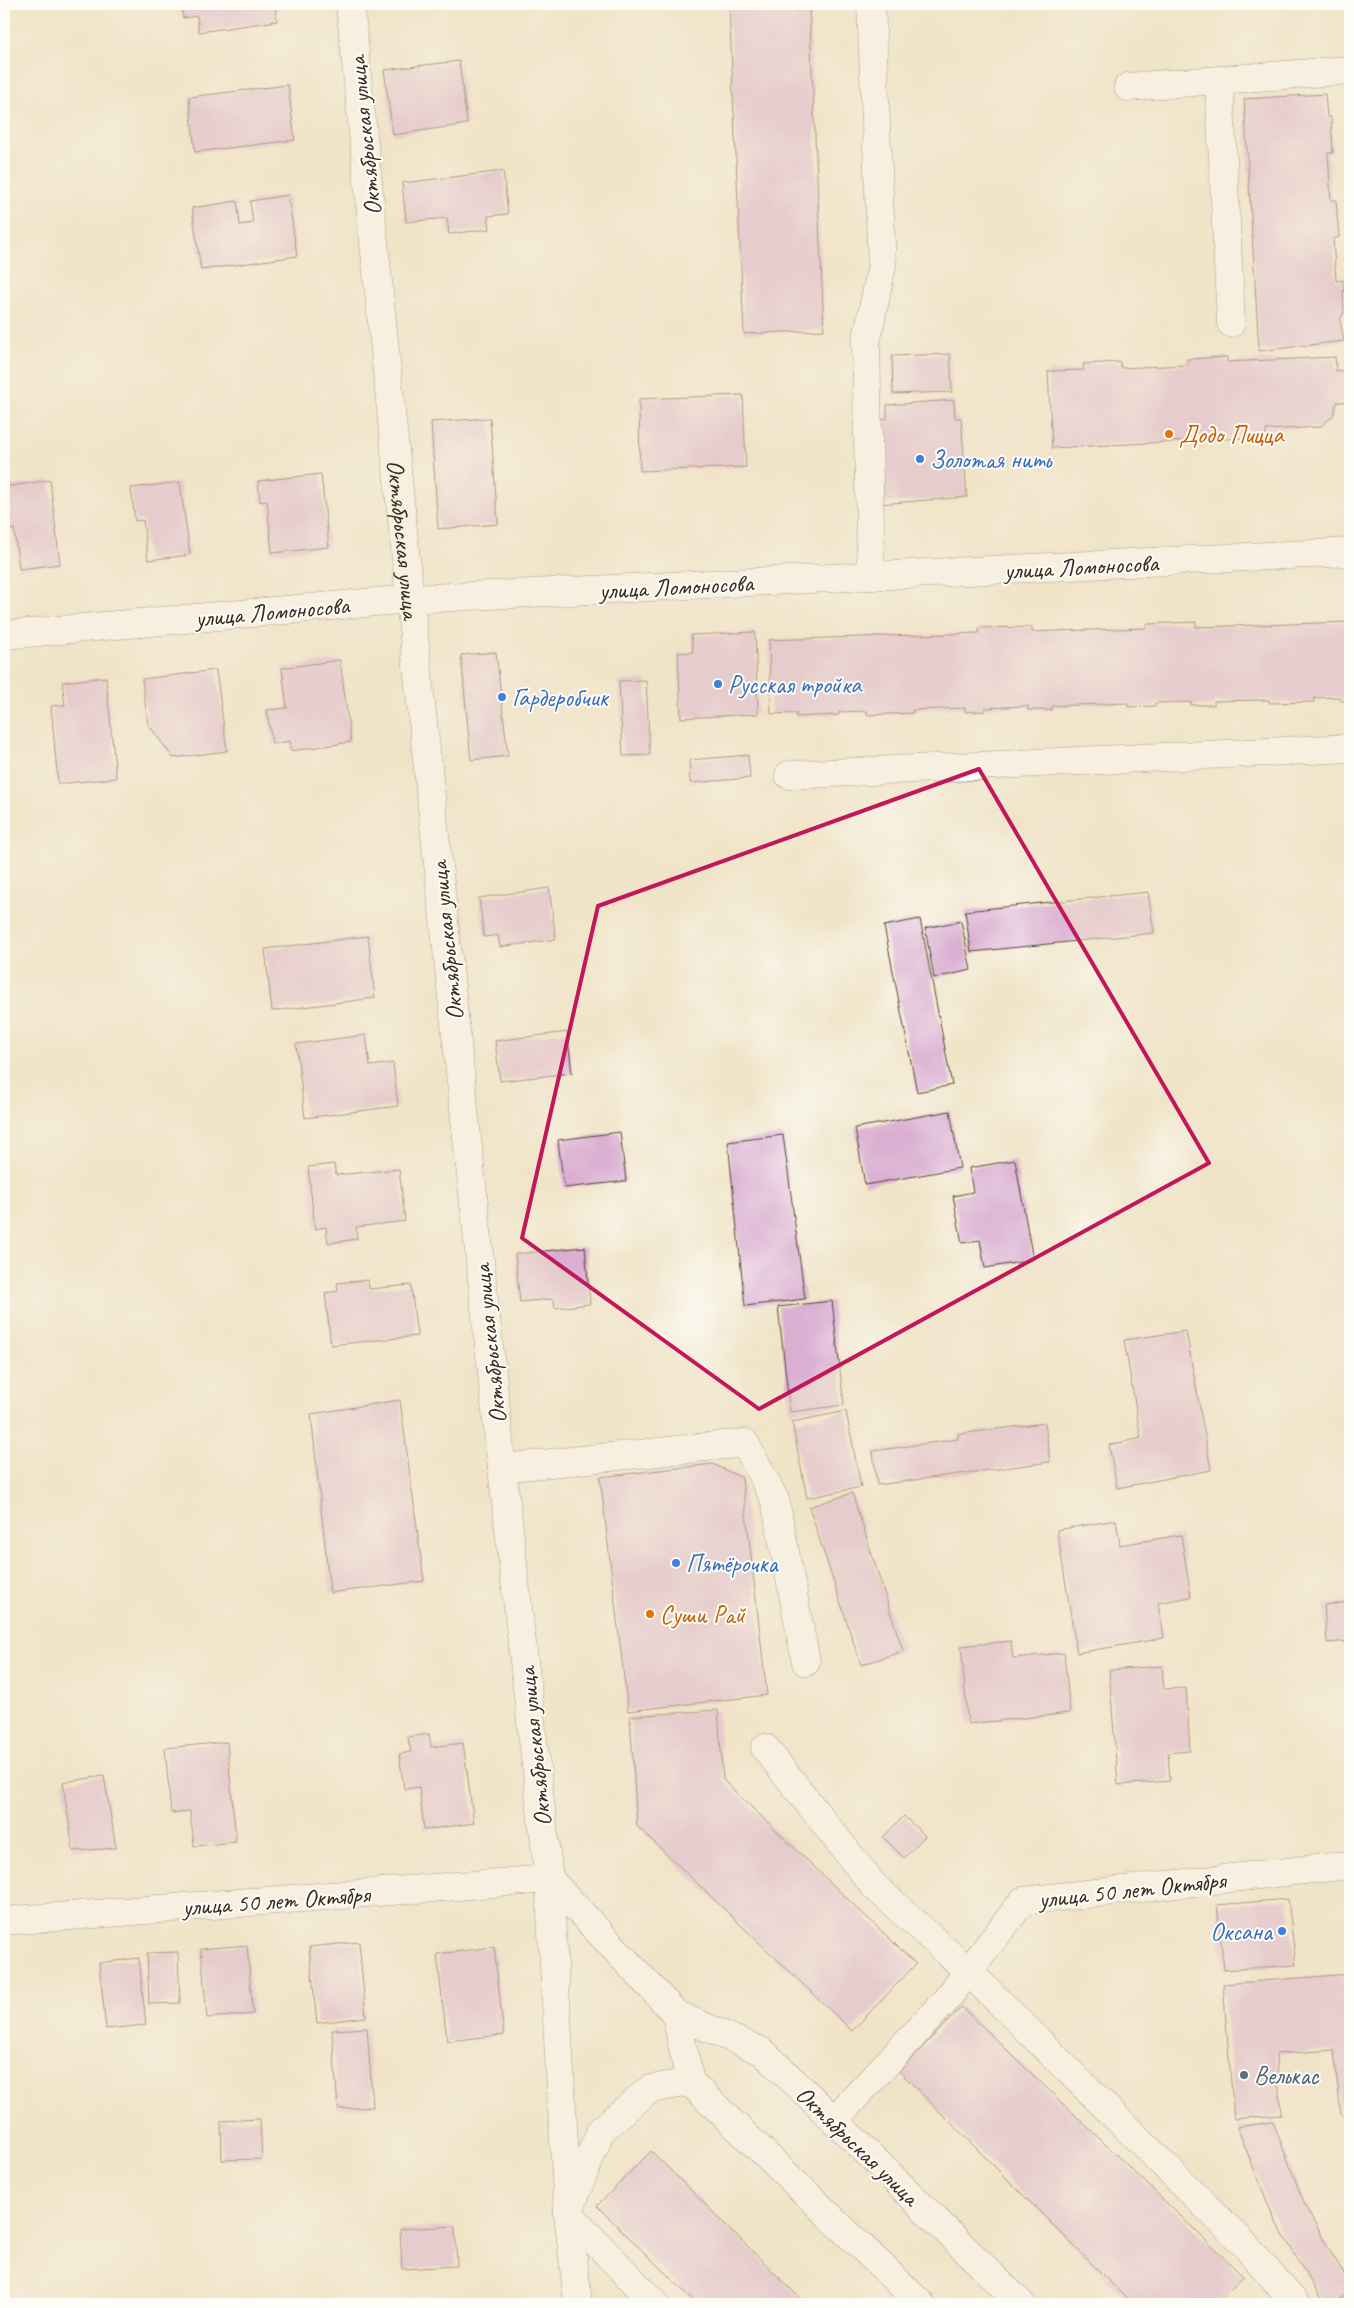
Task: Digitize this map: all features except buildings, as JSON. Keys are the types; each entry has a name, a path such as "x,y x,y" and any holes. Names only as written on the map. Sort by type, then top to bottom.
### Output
{"street":[{"name":"Октябрьская улица","path":"350,4 410,599 502,1468 549,1878 568,2213 578,2304"},
{"path":"871,4 882,265 866,343 871,576"},
{"path":"1128,87 1350,70"},
{"path":"1219,80 1231,323"},
{"name":"улица Ломоносова","path":"4,635 410,599 1350,552"},
{"path":"790,775 1350,748"},
{"path":"502,1468 745,1443 775,1500 806,1662"},
{"path":"765,1748 874,1886 968,1971 1244,2244 1296,2304"},
{"name":"улица 50 лет Октября","path":"834,2120 946,2000 1023,1901 1350,1865"},
{"name":"Октябрьская улица","path":"549,1878 676,2014 762,2052 1021,2304"},
{"name":"улица 50 лет Октября","path":"4,1921 549,1878"},
{"path":"676,2014 690,2082 922,2304"},
{"path":"655,2304 568,2213 601,2130 650,2089 690,2082"}],"highlighted area":[{"path":"979,769 1209,1163 759,1409 522,1238 598,906"}],"place":[{"name":"Додо Пицца","path":"1169,434"},
{"name":"Золотая нить","path":"920,459"},
{"name":"Русская тройка","path":"718,684"},
{"name":"Гардеробчик","path":"502,697"},
{"name":"Пятёрочка","path":"676,1563"},
{"name":"Суши Рай","path":"650,1614"},
{"name":"Оксана","path":"1282,1931"},
{"name":"Велькас","path":"1244,2075"}]}
